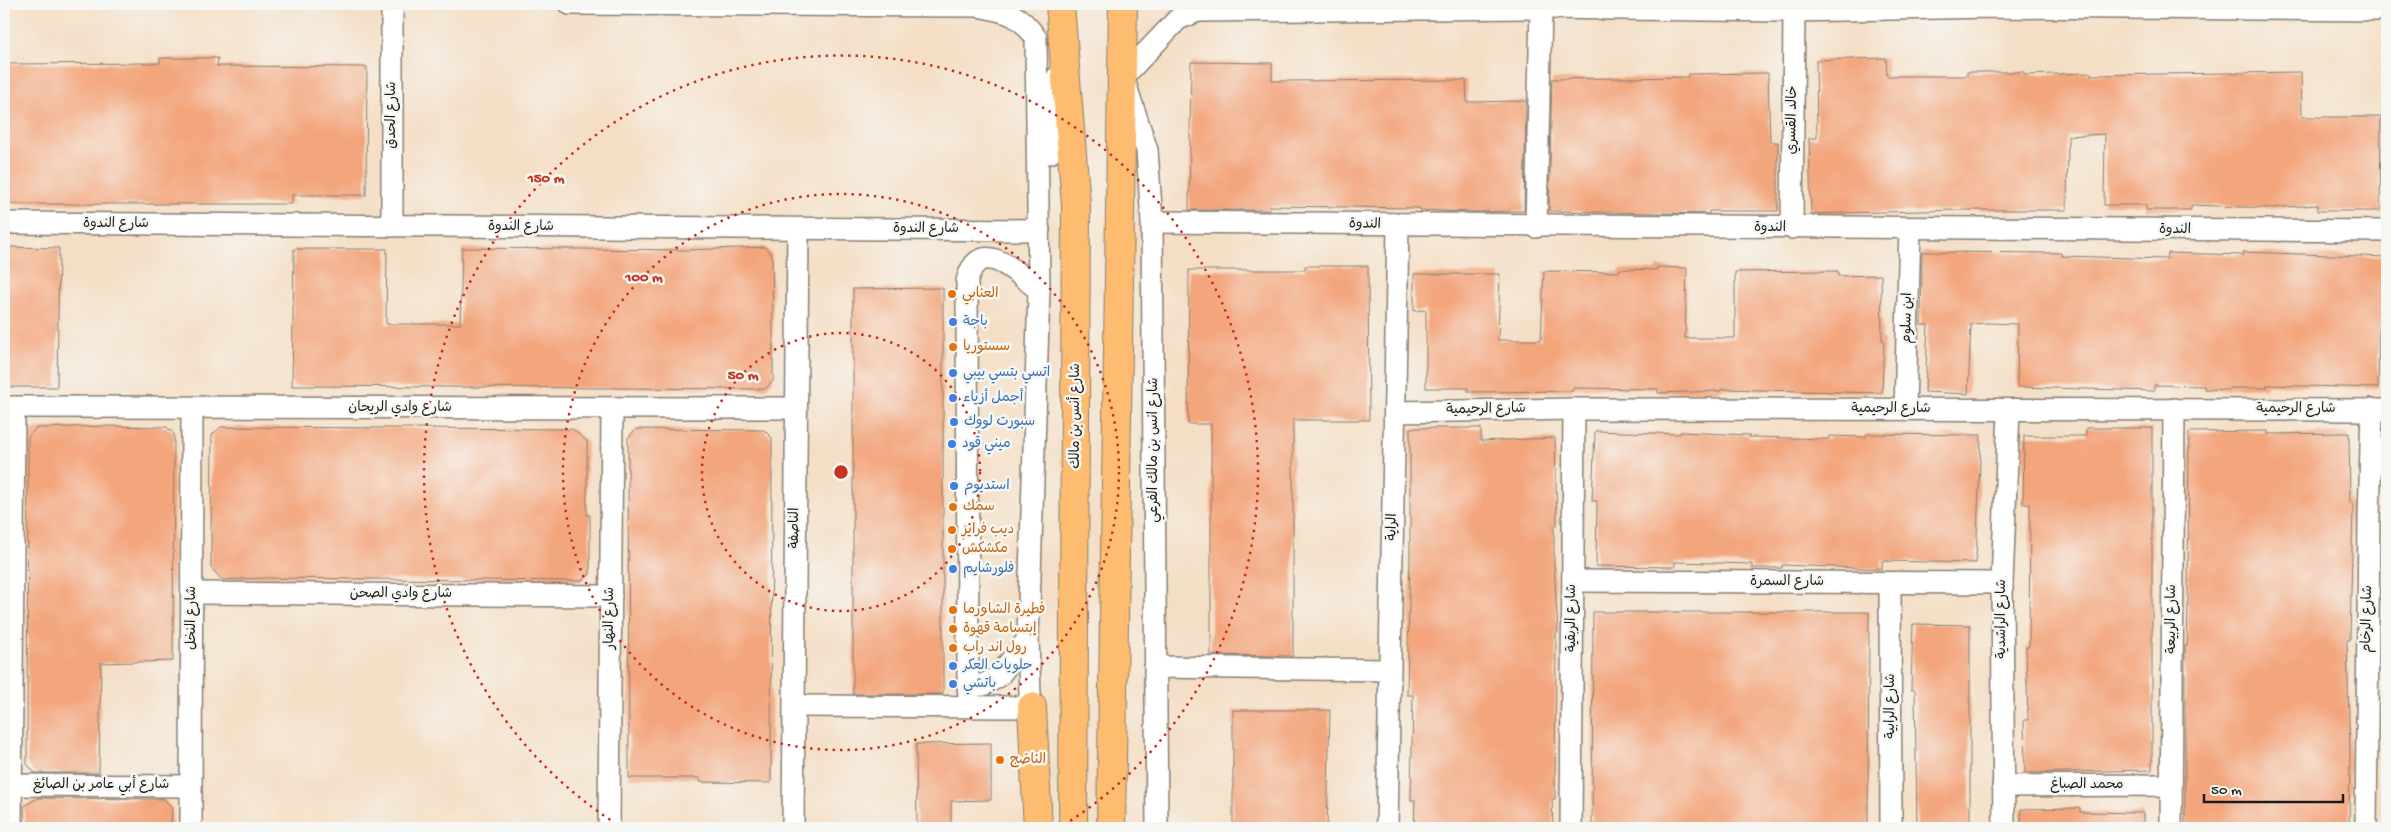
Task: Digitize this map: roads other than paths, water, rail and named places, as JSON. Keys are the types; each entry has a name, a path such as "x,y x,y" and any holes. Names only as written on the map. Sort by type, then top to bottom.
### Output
{"main road":[{"path":"1111,828 1124,4"},
{"name":"شارع أنس بن مالك","path":"1060,16 1076,204 1073,828"},
{"path":"1032,707 1038,828"}],"street":[{"name":"شارع الحدق","path":"392,4 392,226"},
{"path":"570,4 978,6 1010,12 1026,23 1036,38 1039,290 1028,639 1032,707 1029,828"},
{"path":"1177,4 1179,7 1198,12 1541,8 1794,11 1935,6 2387,10"},
{"path":"1536,226 1541,8"},
{"name":"خالد القسري","path":"1792,228 1794,11"},
{"path":"1123,77 1178,19 1198,12"},
{"path":"1039,290 1060,16"},
{"name":"شارع انس بن مالك الفرعي","path":"1123,77 1148,150 1152,222 1156,828"},
{"name":"الندوة","path":"1152,222 1398,226 2387,231"},
{"name":"شارع الندوة","path":"4,223 1039,230"},
{"name":"الراية","path":"1387,828 1398,226"},
{"name":"الناصفة","path":"793,828 798,228"},
{"name":"ابن سلوم","path":"1906,409 1910,228"},
{"path":"970,706 968,685 967,281 970,268 977,261 995,260 1004,263 1039,290"},
{"path":"9,408 8,744 11,785 10,828"},
{"name":"شارع وادي الريحان","path":"9,408 796,408"},
{"name":"شارع النخل","path":"191,828 192,408"},
{"name":"شارع النهار","path":"610,828 612,408"},
{"name":"شارع الرحيمية","path":"1395,412 1574,408 2380,410"},
{"name":"شارع الربقية","path":"1571,828 1574,408"},
{"name":"شارع الربيعة","path":"2171,828 2174,409"},
{"name":"شارع الراشدية","path":"2004,828 2002,583 2009,410"},
{"name":"شارع الرخام","path":"2366,828 2378,519 2380,410"},
{"name":"شارع السمرة","path":"1572,582 2002,583"},
{"name":"شارع الرابية","path":"1890,583 1891,828"},
{"name":"شارع وادي الصحن","path":"192,593 610,596"},
{"path":"968,685 983,685 998,677 1028,639"},
{"path":"1144,828 1156,667 1390,670"},
{"path":"794,706 1032,707"},
{"name":"شارع أبي عامر بن الصائغ","path":"11,785 191,786"},
{"name":"محمد الصباغ","path":"2004,786 2171,785"}],"place":[{"name":"العنابي","path":"952,294"},
{"name":"باجة","path":"953,322"},
{"name":"سستوريا","path":"953,347"},
{"name":"اتسي بتسي بيبي","path":"953,373"},
{"name":"أجمل أزياء","path":"953,398"},
{"name":"سبورت لووك","path":"954,422"},
{"name":"ميني قود","path":"952,444"},
{"name":"استديوم","path":"954,486"},
{"name":"سمك","path":"953,507"},
{"name":"ديب فرايز","path":"952,530"},
{"name":"مكشكش","path":"952,549"},
{"name":"فلورشايم","path":"953,569"},
{"name":"فطيرة الشاورما","path":"953,610"},
{"name":"إبتسامة قهوة","path":"953,629"},
{"name":"رول اند راب","path":"953,648"},
{"name":"حلويات العكر","path":"953,666"},
{"name":"باتشي","path":"953,684"},
{"name":"الناضج","path":"1000,760"}]}
